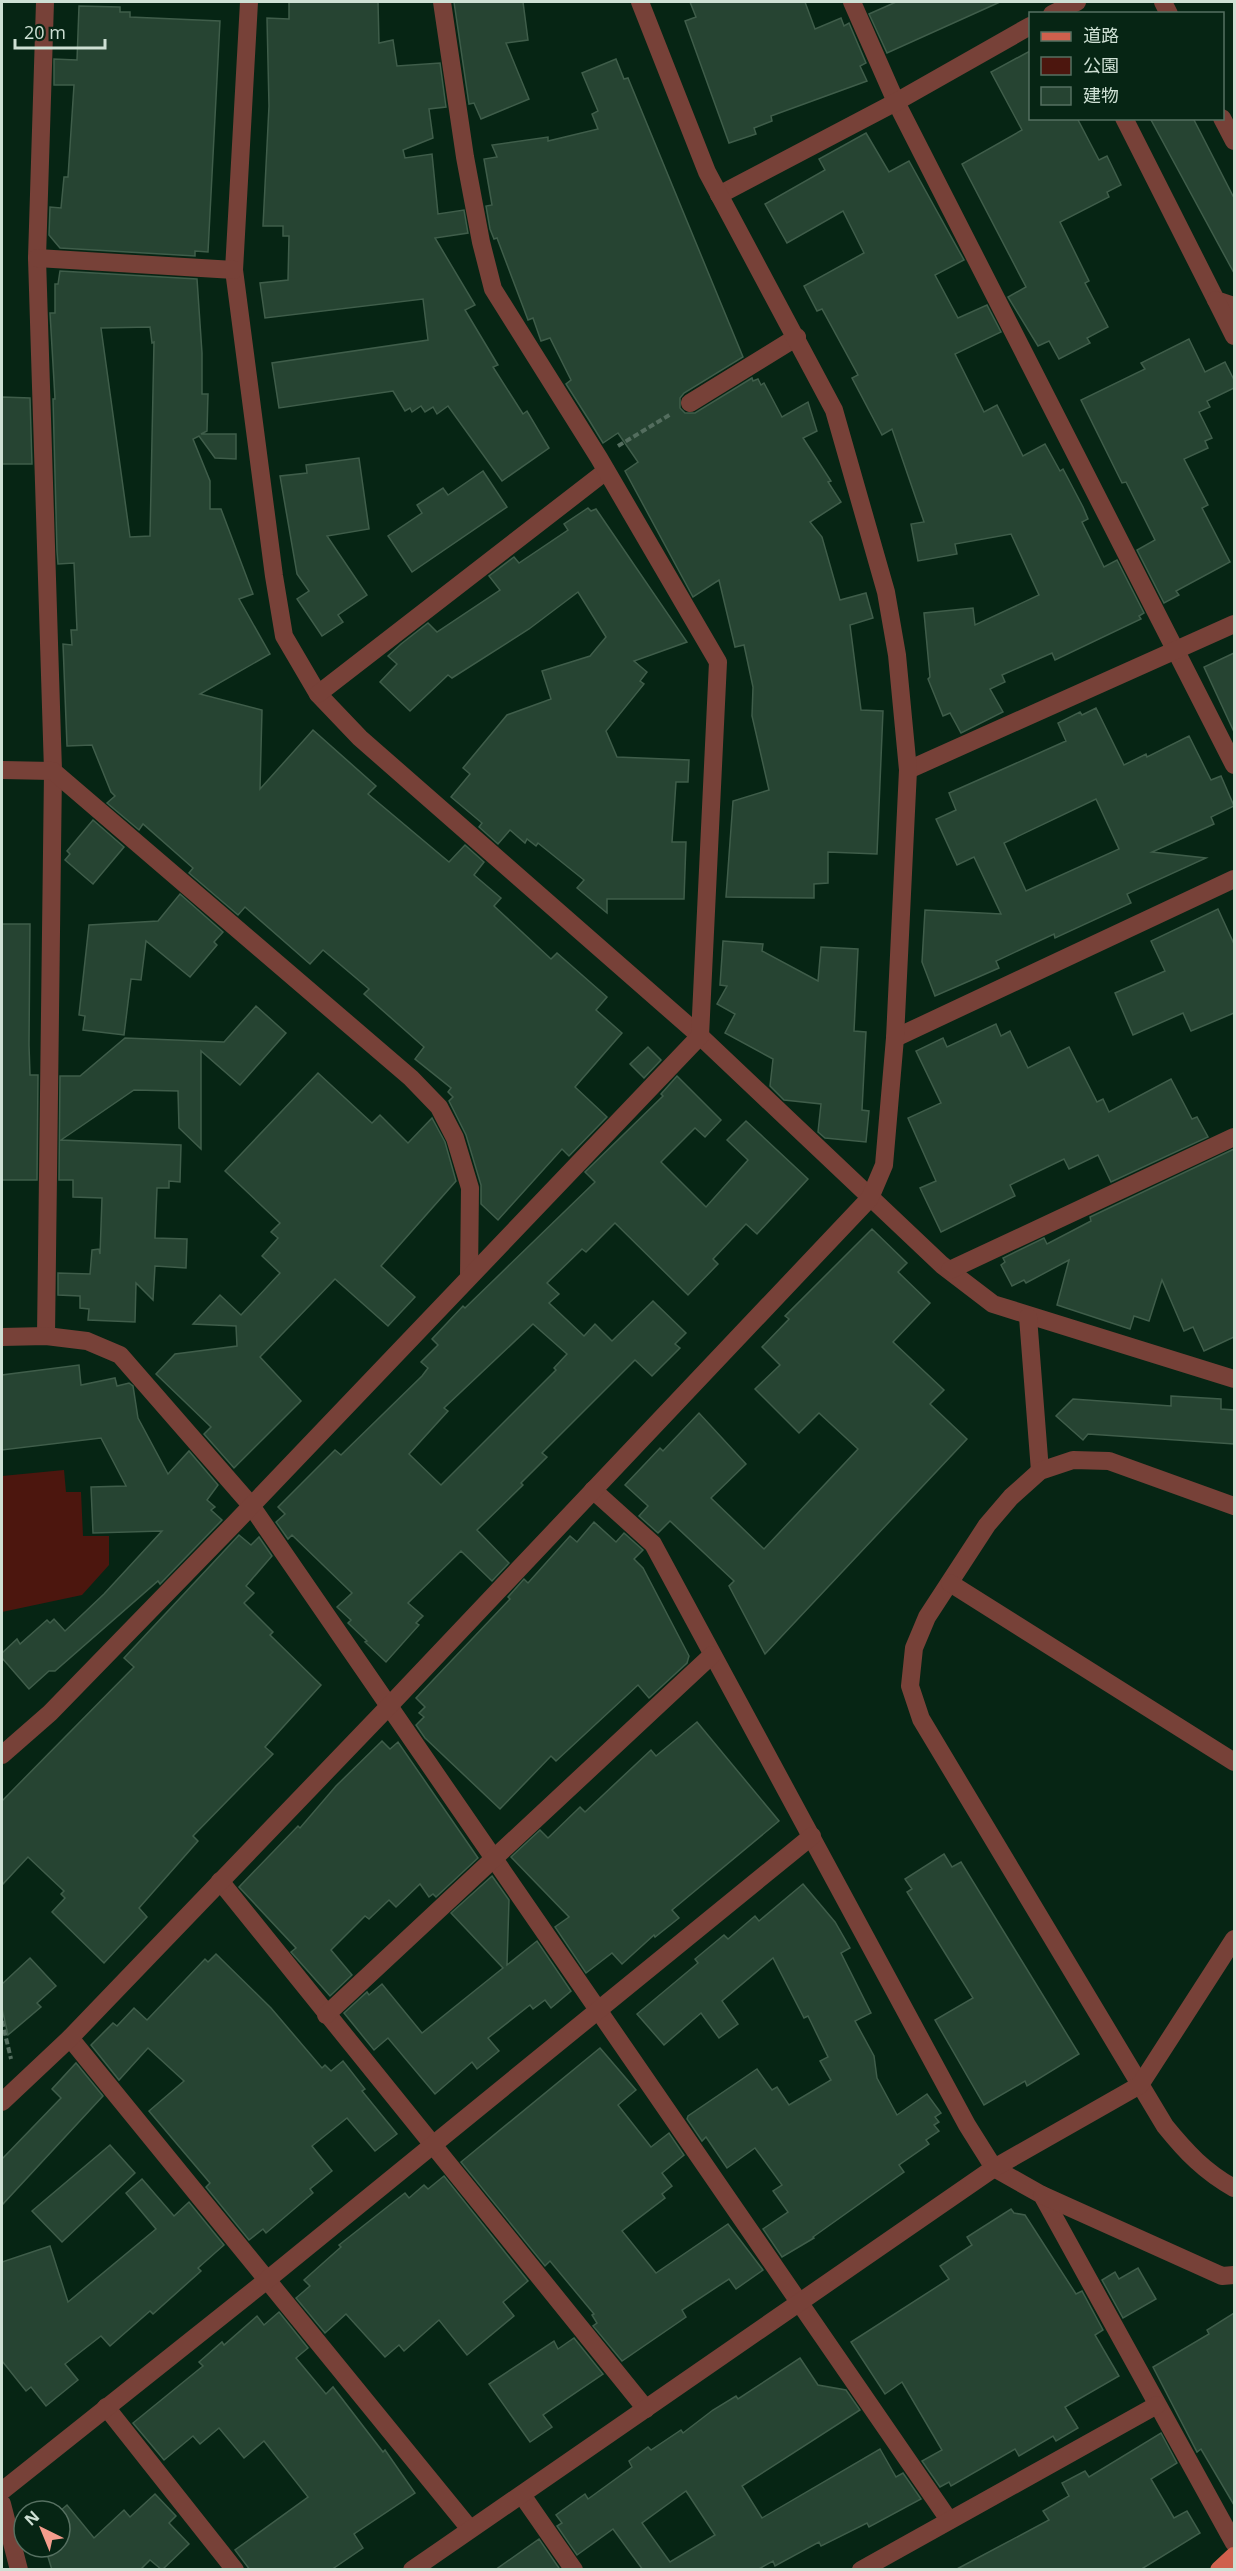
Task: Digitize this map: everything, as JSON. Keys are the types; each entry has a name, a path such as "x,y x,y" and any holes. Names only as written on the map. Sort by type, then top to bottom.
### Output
{"main road":[{"path":"1219,2570 1234,2556"}],"street":[{"path":"45,2 37,258 54,771 46,1336"},
{"path":"249,2 234,270 284,636 318,694 360,738 700,1036 870,1198 950,1270 993,1304 1028,1317 1234,1379"},
{"path":"2,1755 50,1713 700,1036 718,662 602,465 493,289 480,242 442,2"},
{"path":"2,2102 19,2089 70,2038 390,1705 870,1198 884,1165 895,1038 908,771 897,655 876,550 834,410 797,337 719,195 640,2"},
{"path":"852,2 896,102 1234,765"},
{"path":"719,195 896,102 1029,27"},
{"path":"1227,119 1234,141"},
{"path":"1125,120 1234,336"},
{"path":"37,258 234,270"},
{"path":"1216,300 1234,306"},
{"path":"690,403 797,337"},
{"path":"318,694 602,465"},
{"path":"908,771 1177,652 1234,624"},
{"path":"2,770 54,771 411,1078 439,1107 455,1138 470,1188 469,1276"},
{"path":"895,1038 1234,879"},
{"path":"950,1270 1234,1137"},
{"path":"1028,1317 1040,1471"},
{"path":"2,1337 46,1336 87,1341 120,1355 250,1504 949,2520"},
{"path":"1234,1506 1109,1461 1073,1460 1040,1471 1011,1497 987,1525 927,1617 914,1648 910,1686 921,1719 1165,2126 1190,2157 1216,2178 1234,2188"},
{"path":"593,1490 652,1544 967,2125 994,2168 1042,2195 1222,2276 1234,2275"},
{"path":"950,1583 1234,1762"},
{"path":"326,2015 492,1857 712,1655"},
{"path":"2,2491 267,2280 812,1836"},
{"path":"220,1881 646,2409"},
{"path":"412,2570 994,2168 1140,2085 1234,1939"},
{"path":"70,2038 470,2529"},
{"path":"1042,2195 1234,2543"},
{"path":"861,2570 1157,2405"},
{"path":"106,2407 221,2548 235,2570"},
{"path":"522,2495 574,2570"},
{"path":"2,2504 19,2570"}],"path":[{"path":"602,465 690,403"},
{"path":"2,2021 19,2089"}],"green space":[{"path":"64,1470 66,1492 81,1492 83,1536 109,1536 109,1565 82,1595 2,1612 2,1476"}],"building":[{"path":"289,2 378,2 379,43 393,40 397,66 440,63 446,107 429,109 433,138 403,150 405,158 432,154 438,214 464,210 468,233 435,238 475,305 465,310 498,365 493,367 523,414 527,411 549,448 502,481 448,406 437,414 433,407 425,412 421,406 412,412 410,408 405,411 393,391 279,408 272,363 428,340 423,299 265,318 260,283 288,280 289,236 283,236 283,226 263,226 269,106 267,18 289,19"},
{"path":"454,2 523,2 528,40 506,43 529,99 481,119 474,103 469,104"},
{"path":"690,2 805,2 815,29 841,18 844,26 849,23 866,63 860,66 867,81 771,116 772,121 754,128 756,134 729,143 685,21 696,17"},
{"path":"896,2 1000,2 887,53 869,14"},
{"path":"79,6 120,7 120,12 130,12 130,17 220,21 208,252 195,251 195,256 60,248 49,235 50,207 61,208 64,177 68,177 74,85 54,85 54,59 77,60"},
{"path":"1029,52 1029,120 1078,120 1099,160 1107,156 1121,185 1107,192 1109,197 1060,222 1089,281 1085,283 1108,327 1087,338 1090,343 1059,359 1049,341 1038,346 1008,297 1026,287 962,164 1022,130 991,72"},
{"path":"616,59 624,79 628,78 743,357 684,393 680,398 680,408 685,413 695,413 752,378 753,381 758,379 761,385 764,383 782,417 808,402 817,431 803,438 831,481 828,482 841,502 810,522 822,537 840,600 866,593 873,618 850,625 861,710 883,711 877,854 828,852 828,883 814,884 814,898 726,897 733,801 769,790 752,716 753,687 744,645 735,647 719,580 693,597 625,471 638,462 618,433 603,443 566,384 571,380 550,338 541,341 533,318 528,320 497,238 494,239 490,229 486,206 492,205 484,159 497,157 492,145 548,137 548,141 598,129 592,114 598,111 582,73"},
{"path":"1151,120 1194,120 1234,198 1234,273"},
{"path":"866,133 889,172 909,161 964,260 935,275 958,318 987,305 1001,332 955,354 984,412 997,405 1023,456 1045,444 1060,471 1063,469 1083,507 1088,519 1082,522 1104,567 1117,560 1144,613 1139,616 1141,619 1055,660 1052,653 1002,675 1005,682 990,689 1003,712 961,733 950,713 943,716 928,679 930,677 924,613 973,608 975,625 1039,595 1011,534 955,544 957,554 918,561 911,524 924,522 892,429 882,435 852,378 858,375 822,309 817,311 804,286 864,253 843,211 787,243 765,204 825,170 819,159"},
{"path":"60,271 197,279 202,394 208,394 207,431 201,434 236,434 236,459 215,458 199,436 193,439 210,481 210,509 221,509 253,594 239,599 270,654 200,694 262,710 260,789 313,730 376,786 368,794 449,862 465,845 484,862 474,875 501,898 494,906 551,959 557,953 607,997 596,1010 622,1033 575,1087 607,1117 569,1156 562,1149 498,1220 481,1204 481,1185 466,1135 449,1101 453,1097 448,1092 451,1088 415,1059 424,1047 364,994 369,989 323,950 310,964 245,907 238,915 189,873 193,868 143,824 139,830 107,803 115,796 111,792 92,745 67,746 63,644 72,645 71,630 77,630 74,563 58,564 57,551 53,399 55,399 50,313 55,313 55,284 58,284","holes":["150,327 152,343 154,342 150,536 130,537 101,328"]},
{"path":"1189,339 1205,372 1225,362 1234,380 1234,388 1207,401 1210,407 1199,412 1212,438 1205,441 1208,448 1184,459 1208,505 1202,508 1230,562 1176,591 1179,595 1164,603 1137,550 1155,540 1126,482 1122,483 1081,400 1145,369 1141,363"},
{"path":"2,397 30,398 32,464 2,464"},
{"path":"359,458 369,529 327,536 367,595 338,615 343,622 322,636 297,599 309,591 297,574 280,476 307,473 306,465"},
{"path":"483,471 507,507 412,572 388,536 422,513 417,505 443,488 448,495"},
{"path":"588,508 591,511 596,509 687,642 634,661 647,672 640,681 644,684 606,731 617,757 689,760 688,782 676,782 672,842 686,842 684,899 607,899 607,913 577,888 584,880 538,843 536,846 527,839 525,843 510,830 498,844 479,827 482,823 451,797 470,774 463,768 507,715 551,699 542,671 590,656 606,637 578,592 529,629 452,678 448,675 410,711 380,682 397,664 388,656 401,644 428,623 437,632 500,590 489,576 514,557 519,563 568,530 564,524"},
{"path":"1234,653 1234,732 1204,667"},
{"path":"1096,708 1124,765 1146,754 1147,757 1189,736 1211,780 1221,776 1234,806 1211,817 1214,824 1152,852 1206,858 1127,894 1131,903 1055,938 1054,934 996,961 999,968 935,996 922,962 925,910 1001,914 974,857 957,865 936,819 956,810 949,793 1066,741 1058,723 1080,712 1082,715","holes":["1096,799 1119,849 1026,891 1004,843"]},
{"path":"93,820 124,847 93,884 65,860 70,854 67,851"},
{"path":"180,894 223,932 214,942 217,945 190,977 146,941 141,980 131,979 124,1035 83,1030 85,1016 79,1015 89,925 158,921"},
{"path":"1218,909 1234,944 1234,1013 1191,1031 1183,1013 1133,1035 1115,993 1165,971 1151,941"},
{"path":"2,924 30,924 29,1045 30,1075 38,1075 37,1180 2,1180"},
{"path":"723,941 763,944 762,951 818,981 821,947 858,949 854,1031 866,1032 862,1110 869,1111 866,1142 825,1138 818,1132 821,1104 784,1100 770,1086 773,1059 725,1033 735,1014 717,1004 727,986 720,985"},
{"path":"256,1006 286,1033 240,1085 201,1051 201,1149 179,1128 178,1091 134,1090 61,1140 181,1145 180,1182 169,1181 169,1188 157,1188 155,1238 187,1239 186,1268 155,1266 153,1300 136,1283 135,1322 88,1320 89,1309 80,1308 80,1296 58,1295 58,1273 90,1274 92,1250 99,1249 100,1254 102,1198 73,1197 73,1180 59,1180 60,1076 80,1076 125,1038 224,1042"},
{"path":"996,1024 1001,1036 1010,1031 1028,1068 1069,1047 1097,1102 1103,1099 1109,1112 1171,1079 1192,1119 1197,1117 1208,1137 1111,1182 1098,1155 1069,1169 1064,1159 1010,1185 1015,1196 941,1232 920,1188 936,1181 908,1118 941,1103 916,1051 943,1038 947,1047"},
{"path":"648,1047 661,1060 644,1078 630,1064"},
{"path":"318,1073 372,1123 380,1115 408,1143 432,1118 445,1142 456,1181 381,1266 415,1297 388,1326 335,1279 260,1357 301,1401 234,1468 204,1434 211,1427 156,1374 175,1354 237,1346 236,1326 193,1324 220,1295 241,1315 280,1273 262,1256 278,1238 271,1232 280,1223 225,1171"},
{"path":"677,1076 721,1120 705,1137 695,1128 661,1162 706,1207 748,1160 727,1140 746,1121 808,1179 757,1234 746,1224 713,1259 718,1264 688,1295 615,1223 586,1252 582,1249 547,1283 559,1294 549,1303 584,1336 595,1324 612,1341 653,1301 686,1333 675,1344 680,1348 652,1376 635,1360 542,1453 547,1457 521,1483 523,1485 477,1530 509,1563 492,1581 461,1551 408,1603 423,1616 416,1623 419,1625 386,1662 348,1623 351,1620 337,1607 352,1593 292,1535 288,1539 276,1522 285,1514 278,1507 335,1450 341,1455 422,1376 428,1368 421,1362 438,1345 432,1339 463,1306 465,1308 595,1182 585,1172 663,1096 661,1094","holes":["533,1324 567,1354 554,1368 556,1370 441,1485 409,1454 448,1411 444,1408"]},
{"path":"1234,1149 1234,1337 1204,1351 1193,1327 1184,1331 1162,1280 1149,1321 1134,1316 1130,1329 1057,1305 1069,1260 1026,1283 1024,1280 1012,1286 1001,1265 1005,1262 1003,1258 1044,1238 1047,1244 1091,1221 1090,1217"},
{"path":"872,1229 907,1263 898,1272 930,1303 893,1342 944,1390 930,1404 967,1439 765,1654 729,1586 734,1581 670,1521 658,1533 639,1516 648,1506 625,1485 660,1448 663,1451 699,1413 746,1464 711,1498 764,1549 858,1449 819,1413 799,1433 755,1389 780,1365 762,1347 789,1319 785,1316"},
{"path":"79,1365 81,1385 115,1378 117,1386 129,1383 133,1386 138,1418 168,1474 189,1451 218,1485 207,1500 215,1507 211,1510 222,1520 160,1584 158,1581 55,1671 49,1671 29,1689 2,1658 2,1653 17,1639 20,1644 47,1620 50,1623 54,1619 65,1631 104,1594 162,1531 93,1533 91,1487 126,1486 101,1438 2,1450 2,1375"},
{"path":"1171,1396 1221,1399 1221,1409 1234,1410 1234,1444 1088,1434 1083,1440 1056,1416 1073,1399 1171,1406"},
{"path":"594,1522 616,1542 624,1533 643,1550 634,1559 643,1568 689,1656 687,1663 649,1698 638,1685 556,1761 551,1756 500,1809 425,1738 416,1725 424,1717 419,1713 425,1707 416,1698 510,1599 508,1597 524,1579 528,1583 570,1536 577,1542"},
{"path":"239,1535 251,1545 259,1537 272,1556 246,1586 254,1593 244,1603 273,1632 270,1635 321,1685 265,1747 273,1754 193,1836 198,1841 139,1908 147,1917 104,1963 52,1912 65,1898 61,1894 64,1891 28,1857 2,1885 2,1801 134,1667 124,1658"},
{"path":"697,1722 779,1821 672,1910 679,1918 655,1937 654,1935 622,1964 612,1953 586,1973 555,1927 569,1917 511,1857 540,1830 548,1838 580,1807 585,1812 651,1750 656,1756"},
{"path":"382,1741 390,1749 398,1742 478,1858 436,1897 433,1894 429,1897 420,1884 396,1907 389,1900 369,1919 365,1916 331,1950 352,1975 330,1996 291,1952 296,1948 239,1887 298,1826 300,1828 336,1786"},
{"path":"944,1854 952,1867 961,1862 1079,2054 1027,2086 1025,2081 984,2105 935,2020 973,1998 907,1892 912,1889 905,1879"},
{"path":"492,1876 509,1900 507,1965 537,1941 571,1991 551,2008 545,2000 533,2009 530,2005 488,2038 499,2051 477,2069 472,2062 435,2094 388,2038 374,2050 344,2013 367,1992 369,1995 382,1984 422,2033 503,1968 451,1913"},
{"path":"803,1884 835,1922 850,1948 841,1953 871,2013 855,2021 874,2056 877,2078 897,2115 927,2094 941,2113 935,2117 939,2122 934,2125 939,2131 926,2140 929,2144 899,2165 904,2172 814,2238 782,2257 763,2229 788,2212 773,2191 782,2185 755,2148 727,2168 706,2137 702,2141 687,2119 688,2116 757,2069 772,2090 777,2087 789,2105 831,2080 820,2061 828,2057 808,2016 804,2018 773,1958 722,2001 738,2024 719,2038 701,2013 664,2045 637,2014 698,1963 695,1959 724,1935 728,1939 755,1916 759,1921"},
{"path":"216,1954 271,2008 322,2068 325,2065 331,2071 343,2061 365,2089 362,2091 397,2134 375,2151 347,2118 312,2146 332,2171 310,2189 313,2193 266,2233 263,2229 249,2240 206,2187 210,2183 149,2111 184,2081 148,2048 119,2080 91,2045 113,2023 117,2026 134,2008 147,2020 205,1959 208,1962"},
{"path":"30,1958 56,1986 37,2003 41,2007 8,2035 2,2009 2,1984"},
{"path":"600,2048 636,2090 618,2105 651,2147 669,2133 684,2155 662,2173 672,2186 662,2194 665,2198 622,2231 656,2273 728,2224 763,2270 736,2289 729,2279 682,2310 686,2317 622,2361 593,2326 597,2323 592,2315 594,2314 550,2261 545,2266 461,2162"},
{"path":"76,2063 103,2096 2,2205 2,2159 61,2098 52,2089"},
{"path":"110,2145 135,2173 62,2242 32,2211"},
{"path":"444,2176 528,2281 503,2302 514,2316 467,2355 439,2320 404,2351 399,2345 385,2357 346,2314 325,2333 296,2298 310,2286 304,2280 341,2247 339,2245 405,2193 409,2198 424,2185 428,2189"},
{"path":"142,2179 174,2216 189,2202 224,2245 198,2268 201,2271 153,2314 150,2311 110,2346 101,2336 65,2364 78,2380 46,2406 31,2387 26,2391 2,2361 2,2262 50,2246 68,2302 156,2229 126,2193"},
{"path":"1011,2209 1014,2213 1025,2215 1076,2294 1082,2291 1103,2330 1095,2335 1119,2376 1065,2407 1078,2428 1056,2441 1053,2436 1019,2456 1015,2449 951,2486 949,2482 940,2487 922,2461 942,2450 902,2382 885,2394 851,2342 949,2279 940,2266 972,2245 967,2237"},
{"path":"1138,2268 1156,2299 1123,2318 1102,2280 1115,2272 1119,2279"},
{"path":"279,2312 308,2348 296,2358 326,2394 333,2387 383,2452 385,2450 415,2493 354,2534 363,2548 331,2570 250,2570 235,2550 308,2497 264,2441 244,2458 219,2428 200,2444 193,2436 164,2460 133,2423 203,2366 199,2362 222,2342 224,2345 257,2316 264,2325"},
{"path":"1234,2313 1234,2505 1201,2449 1197,2452 1153,2367 1209,2334 1207,2330"},
{"path":"574,2338 603,2374 543,2415 552,2427 530,2442 489,2384 554,2341 558,2349"},
{"path":"800,2358 818,2385 846,2390 860,2410 742,2486 762,2518 880,2449 896,2477 903,2473 921,2499 869,2527 867,2523 821,2546 819,2542 775,2566 773,2561 757,2570 643,2570 613,2529 577,2555 557,2526 562,2523 556,2515 585,2494 588,2499 632,2467 629,2461 648,2447 651,2450 681,2430 683,2433 713,2410 736,2396 738,2399","holes":["686,2491 715,2535 670,2562 642,2523"]},
{"path":"1161,2433 1177,2463 1151,2479 1174,2518 1187,2511 1200,2533 1140,2570 955,2570 1049,2520 1043,2511 1069,2496 1062,2483 1085,2471 1089,2477"},
{"path":"155,2494 176,2516 169,2523 189,2544 162,2570 150,2560 140,2570 52,2570 49,2559 72,2559 72,2511 94,2538 124,2510 130,2517"},
{"path":"539,2539 559,2568 556,2570 495,2570"}]}
